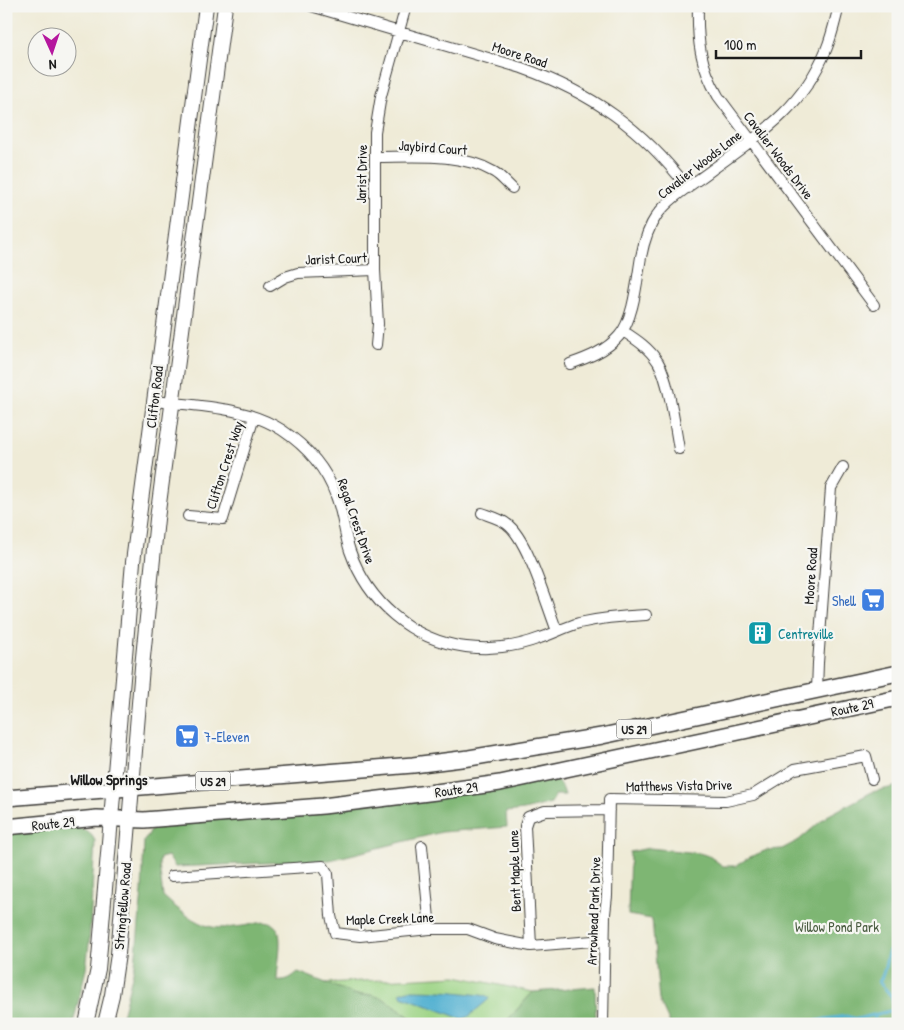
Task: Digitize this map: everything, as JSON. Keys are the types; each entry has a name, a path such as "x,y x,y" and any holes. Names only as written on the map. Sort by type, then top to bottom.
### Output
{"main road":[{"name":"Clifton Road","path":"113,789 132,571 206,6"},
{"name":"Clifton Road","path":"133,787 142,667 157,519 225,6"},
{"name":"Route 29","path":"6,798 413,765 469,758 602,736 898,673"},
{"name":"Route 29","path":"6,827 97,818 144,820 323,806 482,786 898,698"},
{"path":"849,708 898,709"},
{"name":"Stringfellow Road","path":"105,1024 112,995 118,954 133,787"},
{"name":"Stringfellow Road","path":"86,1024 98,969 113,789"}],"street":[{"name":"Moore Road","path":"311,6 522,68 552,79 579,92 610,111 637,133 674,170 688,188"},
{"name":"Jarist Drive","path":"376,345 378,324 375,270 377,114 406,6"},
{"name":"Cavalier Woods Drive","path":"698,6 698,39 705,70 718,96 874,305"},
{"name":"Cavalier Woods Lane","path":"570,364 596,354 618,338 623,331 631,308 648,231 659,212 752,141 784,114 809,83 826,49 839,6"},
{"name":"Jaybird Court","path":"375,157 431,157 471,163 496,173 512,188"},
{"name":"Jarist Court","path":"270,286 298,273 375,270"},
{"path":"623,331 648,349 659,363 664,377 680,449"},
{"name":"Regal Crest Drive","path":"154,401 234,411 254,417 280,429 302,445 326,474 336,496 346,538 357,568 371,593 406,624 424,635 464,647 484,649 522,644 578,624 606,618 646,615"},
{"name":"Clifton Crest Way","path":"188,516 223,519 254,417"},
{"name":"Moore Road","path":"817,690 831,488 843,467"},
{"path":"482,513 508,524 517,535 528,555 557,631"},
{"name":"Matthews Vista Drive","path":"609,805 726,801 753,795 795,769 866,756 872,779"},
{"name":"Arrowhead Park Drive","path":"603,1024 609,805"},
{"name":"Bent Maple Lane","path":"532,946 525,826 528,817 545,811 609,805"},
{"path":"422,846 430,929"},
{"name":"Maple Creek Lane","path":"172,876 323,866 328,874 329,900 335,933 360,936 430,929 468,929 495,939 532,946 605,940"}],"green space":[{"path":"555,778 565,795 555,795 551,803 524,810 506,812 507,827 442,832 330,860 175,867 168,856 160,858 159,865 163,896 192,919 216,928 236,927 262,922 271,923 275,926 280,940 277,980 288,979 298,972 356,995 372,995 384,999 419,1024 120,1024 135,964 142,892 144,841 152,829 163,821"},
{"name":"Willow Pond Park","path":"898,786 898,1024 670,1024 659,1000 652,919 628,915 630,852 649,848 699,853 709,856 723,866 735,866 767,850 782,849 799,840 827,816 872,792"},
{"path":"68,825 88,832 95,841 86,969 73,1024 6,1024 6,831"},
{"path":"456,976 533,992 504,1024 420,1024 384,999 371,995 356,995 325,983"},
{"path":"595,987 596,1024 504,1024 533,992"}],"water":[{"path":"408,990 467,993 487,996 489,999 468,1017 462,1019 402,996 400,993"}],"waterway":[{"path":"806,1024 846,1016 857,1019 894,1010 892,998 879,982 889,951 898,947"},
{"path":"871,1024 877,1014"}],"place":[{"name":"Shell","path":"873,600"},
{"name":"Centreville","path":"760,633"},
{"name":"7-Eleven","path":"187,736"}],"district":[{"name":"Willow Springs","path":"109,779"}]}
